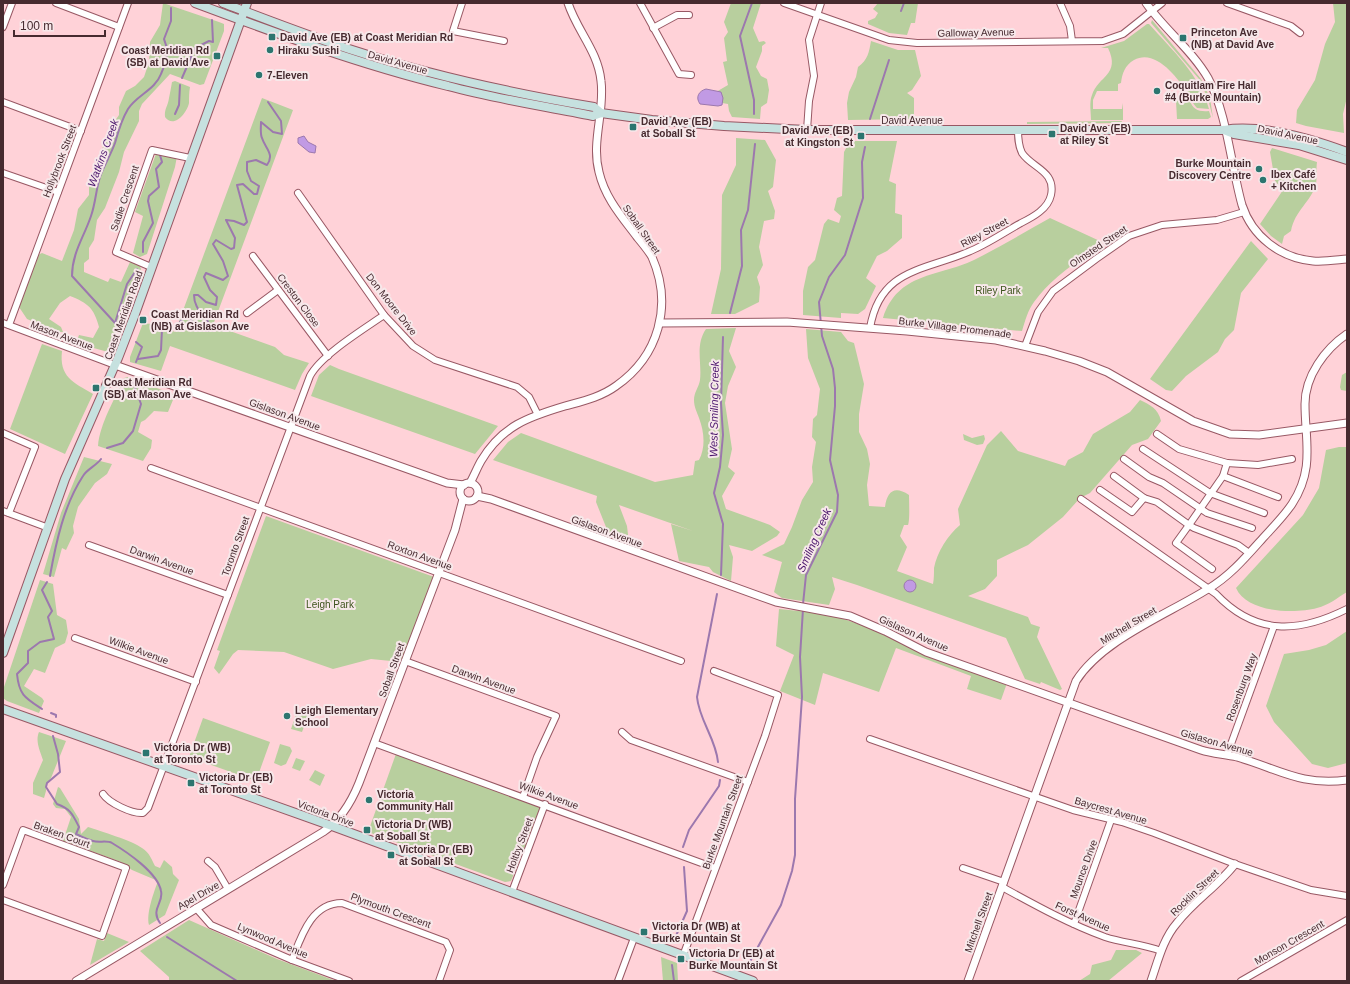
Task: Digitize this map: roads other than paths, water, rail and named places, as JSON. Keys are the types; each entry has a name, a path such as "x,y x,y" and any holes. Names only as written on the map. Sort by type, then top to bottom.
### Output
{"main road":[{"name":"David Avenue","path":"195,3 344,57 448,86 593,116 601,112"},
{"name":"David Avenue","path":"223,3 245,7 313,36 393,62 483,86 594,107 601,112 652,120 724,126 808,130 1224,130 1236,128 1289,135 1322,143 1347,152"},
{"name":"Coast Meridian Road","path":"3,653 46,527 65,479 115,365 245,7"},
{"name":"David Avenue","path":"1224,130 1234,134 1299,145 1347,160"},
{"name":"Victoria Drive","path":"3,709 332,826 753,981"}],"street":[{"path":"3,27 12,3"},
{"path":"56,3 119,26"},
{"name":"Hollybrook Street","path":"6,324 58,192 128,3"},
{"path":"462,3 453,31 504,41"},
{"name":"Soball Street","path":"332,826 352,798 405,662 459,515 473,488 476,472 489,450 503,435 537,413 604,394 627,378 644,360 655,339 660,323 662,290 651,256 608,198 599,173 597,140 601,112 602,88 598,65 593,51 576,21 568,3"},
{"path":"640,3 679,74 691,75"},
{"name":"Galloway Avenue","path":"784,3 890,40 904,42 1103,41 1127,31 1162,3"},
{"path":"808,130 808,101 814,76 809,40 821,3"},
{"path":"1060,3 1070,26 1072,41"},
{"path":"1146,3 1206,76 1217,99 1244,212 1251,226 1262,238 1284,253 1312,261 1347,259"},
{"path":"1227,3 1291,26 1300,33"},
{"path":"653,28 676,16 689,15"},
{"path":"3,102 81,131"},
{"name":"Riley Street","path":"870,328 874,310 888,288 898,279 916,269 973,250 1026,220 1045,207 1051,195 1050,180 1044,172 1021,151 1018,141 1018,129"},
{"name":"Sadie Crescent","path":"151,267 116,252 152,150 190,158"},
{"path":"3,173 58,192"},
{"name":"Don Moore Drive","path":"298,193 384,315 403,338 424,354 444,364 517,387 529,397 537,413"},
{"name":"Olmsted Street","path":"1025,346 1038,312 1054,291 1090,263 1129,236 1162,225 1217,220 1244,212"},
{"name":"Creston Close","path":"253,256 328,356"},
{"path":"247,313 278,290"},
{"name":"Toronto Street","path":"103,794 112,803 134,812 143,813 148,808 310,376 317,366 328,356 384,315"},
{"name":"Burke Village Promenade","path":"660,323 766,321 808,323 996,340 1025,346 1079,361 1107,372 1181,415 1206,427 1230,434 1259,435 1347,423"},
{"name":"Mason Avenue","path":"6,324 115,365"},
{"name":"Mitchell Street","path":"968,981 1076,681 1093,659 1115,643 1209,589 1227,576 1286,512 1300,490 1308,461 1305,402 1313,373 1329,349 1347,334"},
{"name":"Gislason Avenue","path":"115,365 447,483 473,488 491,499 776,602 815,608 850,616 885,630 926,652 1201,750 1227,755 1308,781 1329,782 1347,780"},
{"path":"3,433 35,447 6,512 46,527"},
{"path":"1157,434 1179,449 1227,463 1258,465 1292,459"},
{"path":"1143,449 1210,493 1264,513"},
{"path":"1124,459 1200,508 1252,528"},
{"path":"1212,569 1176,543 1223,476 1227,463"},
{"name":"Roxton Avenue","path":"151,468 682,661"},
{"path":"1114,476 1144,498 1157,502 1194,528 1238,545 1249,553"},
{"path":"1223,476 1278,496"},
{"name":"Gislason Avenue","path":"447,483 460,492"},
{"name":"Soball Street","path":"460,492 473,488"},
{"path":"1100,490 1132,512 1144,498"},
{"path":"460,492 467,500"},
{"path":"1081,499 1209,589 1243,616 1274,626 1304,626 1326,619 1347,609"},
{"name":"Darwin Avenue","path":"89,545 228,595"},
{"name":"Rosenburg Way","path":"1227,755 1274,626"},
{"name":"Wilkie Avenue","path":"75,638 196,682"},
{"name":"Darwin Avenue","path":"405,662 556,716 537,757 523,796"},
{"name":"Burke Mountain Street","path":"683,956 748,782 778,695 714,671"},
{"path":"622,732 631,740 748,782"},
{"name":"Baycrest Avenue","path":"870,740 1033,797 1154,833 1235,864 1312,890 1347,896"},
{"name":"Wilkie Avenue","path":"374,743 545,804 715,868"},
{"name":"Holtby Street","path":"512,892 545,804"},
{"name":"Mounce Drive","path":"1074,924 1111,820"},
{"name":"Apel Drive","path":"76,981 332,826"},
{"name":"Braken Court","path":"3,884 24,830 126,868 102,936 3,900"},
{"path":"208,861 215,866 228,889"},
{"name":"Rocklin Street","path":"1151,981 1166,939 1176,923 1223,878 1235,864"},
{"name":"Forst Avenue","path":"963,868 1003,885 1074,924 1125,944 1146,946 1161,951"},
{"name":"Plymouth Crescent","path":"292,960 301,934 308,923 330,905 342,903 446,942 450,950 439,981"},
{"name":"Lynwood Avenue","path":"196,908 212,924 292,960 349,981"},
{"name":"Monson Crescent","path":"1241,981 1347,920"},
{"path":"618,981 634,938"}],"waterway":[{"name":"West Smiling Creek","path":"752,3 740,36 754,100 754,114"},
{"name":"Smiling Creek","path":"901,11 904,3"},
{"name":"Watkins Creek","path":"115,323 72,276 74,260 93,211 101,174 124,117 132,104 155,84 163,70 167,52 164,39 171,21 171,8"},
{"path":"182,78 195,48 209,41 213,42 212,20"},
{"name":"Smiling Creek","path":"870,119 889,60"},
{"path":"175,114 179,105 180,85"},
{"path":"180,322 184,317 188,318 202,329 208,331 210,325 197,308 194,295 198,295 206,302 216,305 217,297 210,290 204,277 206,273 223,280 228,276 223,261 213,244 216,240 231,249 234,248 235,238 226,220 244,225 247,222 237,185 243,184 254,194 257,194 259,186 251,181 247,171 247,162 256,160 267,165 269,161 270,154 261,136 261,122 273,132 282,134 281,121 268,102"},
{"name":"West Smiling Creek","path":"730,313 742,266 741,230 748,210 755,144"},
{"name":"Smiling Creek","path":"803,604 806,575 837,512 838,495 830,460 835,406 835,388 833,369 822,336 819,302 829,277 845,255 863,198 862,162 865,147"},
{"path":"143,252 143,242 153,223 148,201 149,196 159,187 156,169 162,162 160,155"},
{"path":"115,323 127,284 137,269"},
{"path":"138,359 158,356 161,350 162,329"},
{"name":"West Smiling Creek","path":"721,575 723,524 714,493 720,467 723,435 721,403 723,337"},
{"name":"Watkins Creek","path":"136,342 142,347 136,362"},
{"name":"Watkins Creek","path":"107,448 123,443 133,431 141,404 132,380"},
{"name":"Watkins Creek","path":"50,576 58,537 66,511 76,487 89,469 97,464 101,459"},
{"name":"Watkins Creek","path":"42,709 27,699 21,691 17,674 28,663 28,651 40,642 54,639 48,617 52,611 42,590 47,582"},
{"name":"West Smiling Creek","path":"717,594 697,697 698,705 714,745 718,762"},
{"name":"Smiling Creek","path":"748,965 781,905 792,871 795,855 795,799 802,697 800,657 803,609"},
{"name":"Watkins Creek","path":"51,713 56,715 56,717"},
{"name":"Watkins Creek","path":"53,736 58,754 60,772 47,783 46,787 57,804 69,810 73,816 79,827 76,834 91,841 112,843 141,864 154,877 159,884 161,891 161,899 156,914 160,923"},
{"name":"West Smiling Creek","path":"683,847 689,830 719,786 720,780"},
{"name":"West Smiling Creek","path":"675,938 687,911 684,867"},
{"name":"Watkins Creek","path":"167,937 237,981"},
{"name":"West Smiling Creek","path":"672,965 674,981"}],"place":[{"name":"David Ave (EB) at Coast Meridian Rd","path":"272,37"},
{"name":"Princeton Ave (NB) at David Ave","path":"1183,38"},
{"name":"Hiraku Sushi","path":"270,50"},
{"name":"Coast Meridian Rd (SB) at David Ave","path":"217,56"},
{"name":"7-Eleven","path":"259,75"},
{"name":"Coquitlam Fire Hall #4 (Burke Mountain)","path":"1157,91"},
{"name":"David Ave (EB) at Soball St","path":"633,127"},
{"name":"David Ave (EB) at Riley St","path":"1052,134"},
{"name":"David Ave (EB) at Kingston St","path":"861,136"},
{"name":"Burke Mountain Discovery Centre","path":"1259,169"},
{"name":"Ibex Café + Kitchen","path":"1263,180"},
{"name":"Coast Meridian Rd (NB) at Gislason Ave","path":"143,320"},
{"name":"Coast Meridian Rd (SB) at Mason Ave","path":"96,388"},
{"name":"Leigh Elementary School","path":"287,716"},
{"name":"Victoria Dr (WB) at Toronto St","path":"146,753"},
{"name":"Victoria Dr (EB) at Toronto St","path":"191,783"},
{"name":"Victoria Community Hall","path":"369,800"},
{"name":"Victoria Dr (WB) at Soball St","path":"367,830"},
{"name":"Victoria Dr (EB) at Soball St","path":"391,855"},
{"name":"Victoria Dr (WB) at Burke Mountain St","path":"644,932"},
{"name":"Victoria Dr (EB) at Burke Mountain St","path":"681,959"}],"park label":[{"name":"Riley Park","path":"998,290"},
{"name":"Leigh Park","path":"330,604"}]}
